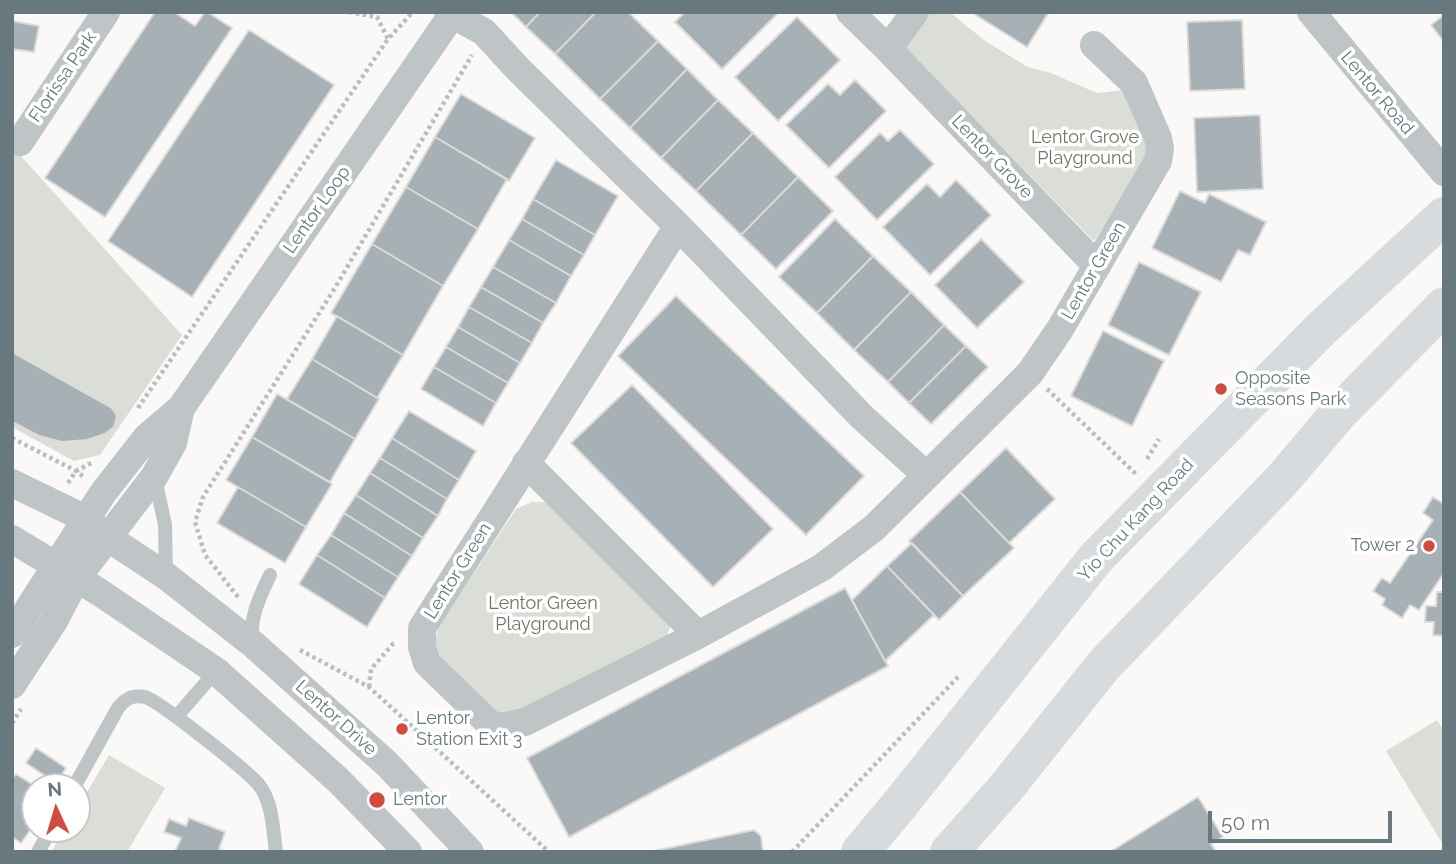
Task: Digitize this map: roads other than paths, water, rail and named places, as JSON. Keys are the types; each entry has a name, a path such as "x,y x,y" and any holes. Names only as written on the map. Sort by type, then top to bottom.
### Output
{"main road":[{"name":"Yio Chu Kang Road","path":"860,852 1096,558 1321,328 1444,216"},
{"path":"949,852 1005,789 1104,665 1282,480 1338,414 1444,306"}],"street":[{"name":"Florissa Park","path":"20,142 106,12"},
{"name":"Lentor Grove","path":"850,12 1097,266"},
{"path":"888,49 915,12"},
{"name":"Lentor Road","path":"1311,12 1444,172"},
{"path":"452,13 484,32 518,69 678,226 862,416 926,475"},
{"name":"Lentor Loop","path":"96,528 103,493 146,438 180,408 452,13"},
{"name":"Lentor Green","path":"678,226 422,628 422,647 427,663 472,710 490,724 500,727 525,722 698,635 821,568 874,528 1030,373 1060,329 1158,161 1158,138 1134,83 1094,44"},
{"name":"Lentor Loop","path":"96,528 155,477 173,443 180,408"},
{"path":"526,463 698,635"},
{"path":"22,488 96,528 166,576"},
{"path":"12,634 66,572 96,528"},
{"path":"12,539 216,671 338,780 408,852"},
{"path":"12,684 54,621 66,572"},
{"name":"Lentor Drive","path":"166,576 254,645 387,764 470,852"}],"lane":[{"path":"155,477 165,525 166,576"},
{"path":"254,645 254,617 270,575"},
{"path":"177,716 216,671"},
{"path":"82,773 125,700 135,696 154,700 258,784 267,799 276,852"}],"place":[{"name":"Opposite Seasons Park","path":"1221,389"},
{"name":"Tower 2","path":"1429,546"},
{"name":"Lentor Station Exit 3","path":"402,729"},
{"name":"Lentor","path":"377,800"}],"park label":[{"name":"Lentor Grove Playground","path":"1085,148"},
{"name":"Lentor Green Playground","path":"543,614"}]}
